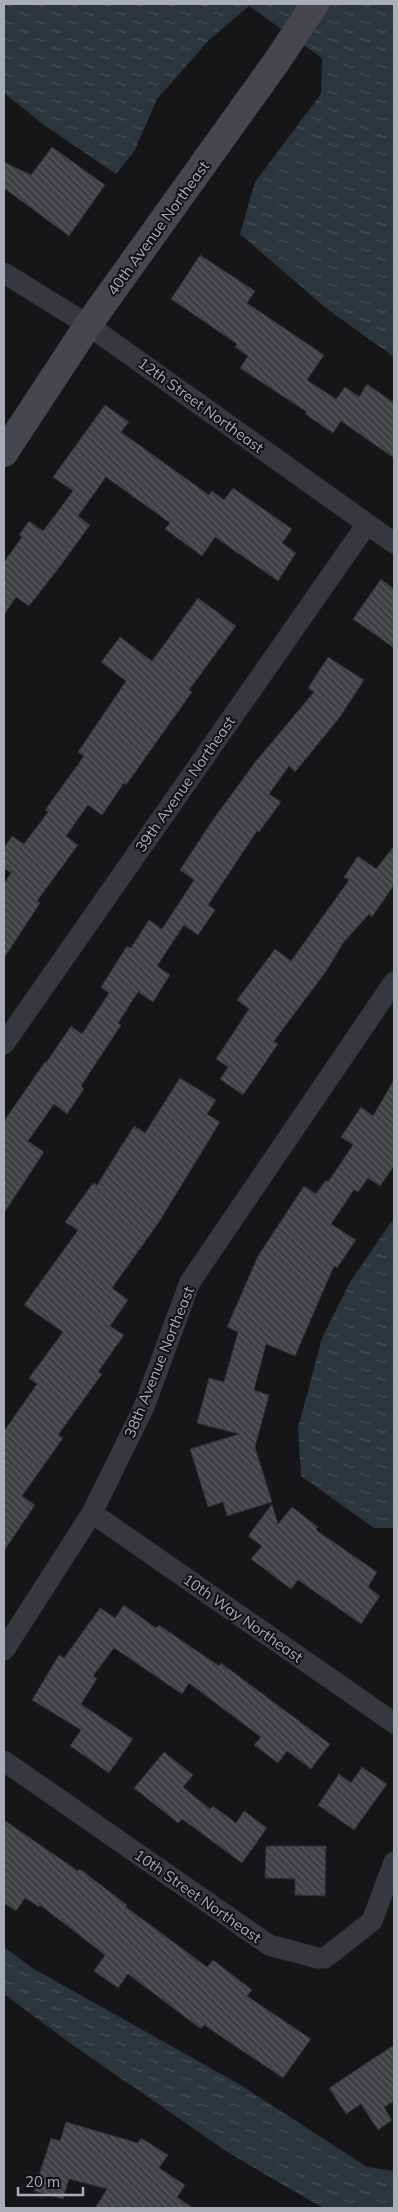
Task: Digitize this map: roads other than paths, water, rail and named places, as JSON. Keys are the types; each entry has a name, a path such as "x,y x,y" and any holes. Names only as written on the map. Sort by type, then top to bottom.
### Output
{"street":[{"name":"40th Avenue Northeast","path":"4,453 88,325 277,61 315,4"},
{"name":"12th Street Northeast","path":"4,273 88,325 394,543"},
{"name":"39th Avenue Northeast","path":"4,1044 367,524"},
{"name":"38th Avenue Northeast","path":"4,1650 92,1514 144,1407 190,1282 394,982"},
{"name":"10th Way Northeast","path":"92,1514 394,1723"},
{"name":"10th Street Northeast","path":"4,1761 269,1945 318,1958 325,1958 372,1921 394,1862"}],"water":[{"path":"4,4 394,4 394,357 327,309 240,234 255,182 321,94 322,58 249,6 210,39 157,99 135,150 116,174 44,125 4,93"},
{"path":"394,1218 394,1528 374,1528 301,1476 298,1428 322,1338 350,1282"},
{"path":"4,1947 34,1969 239,2084 367,2167 394,2171 394,2208 323,2208 229,2153 74,2046 4,1994"}]}
